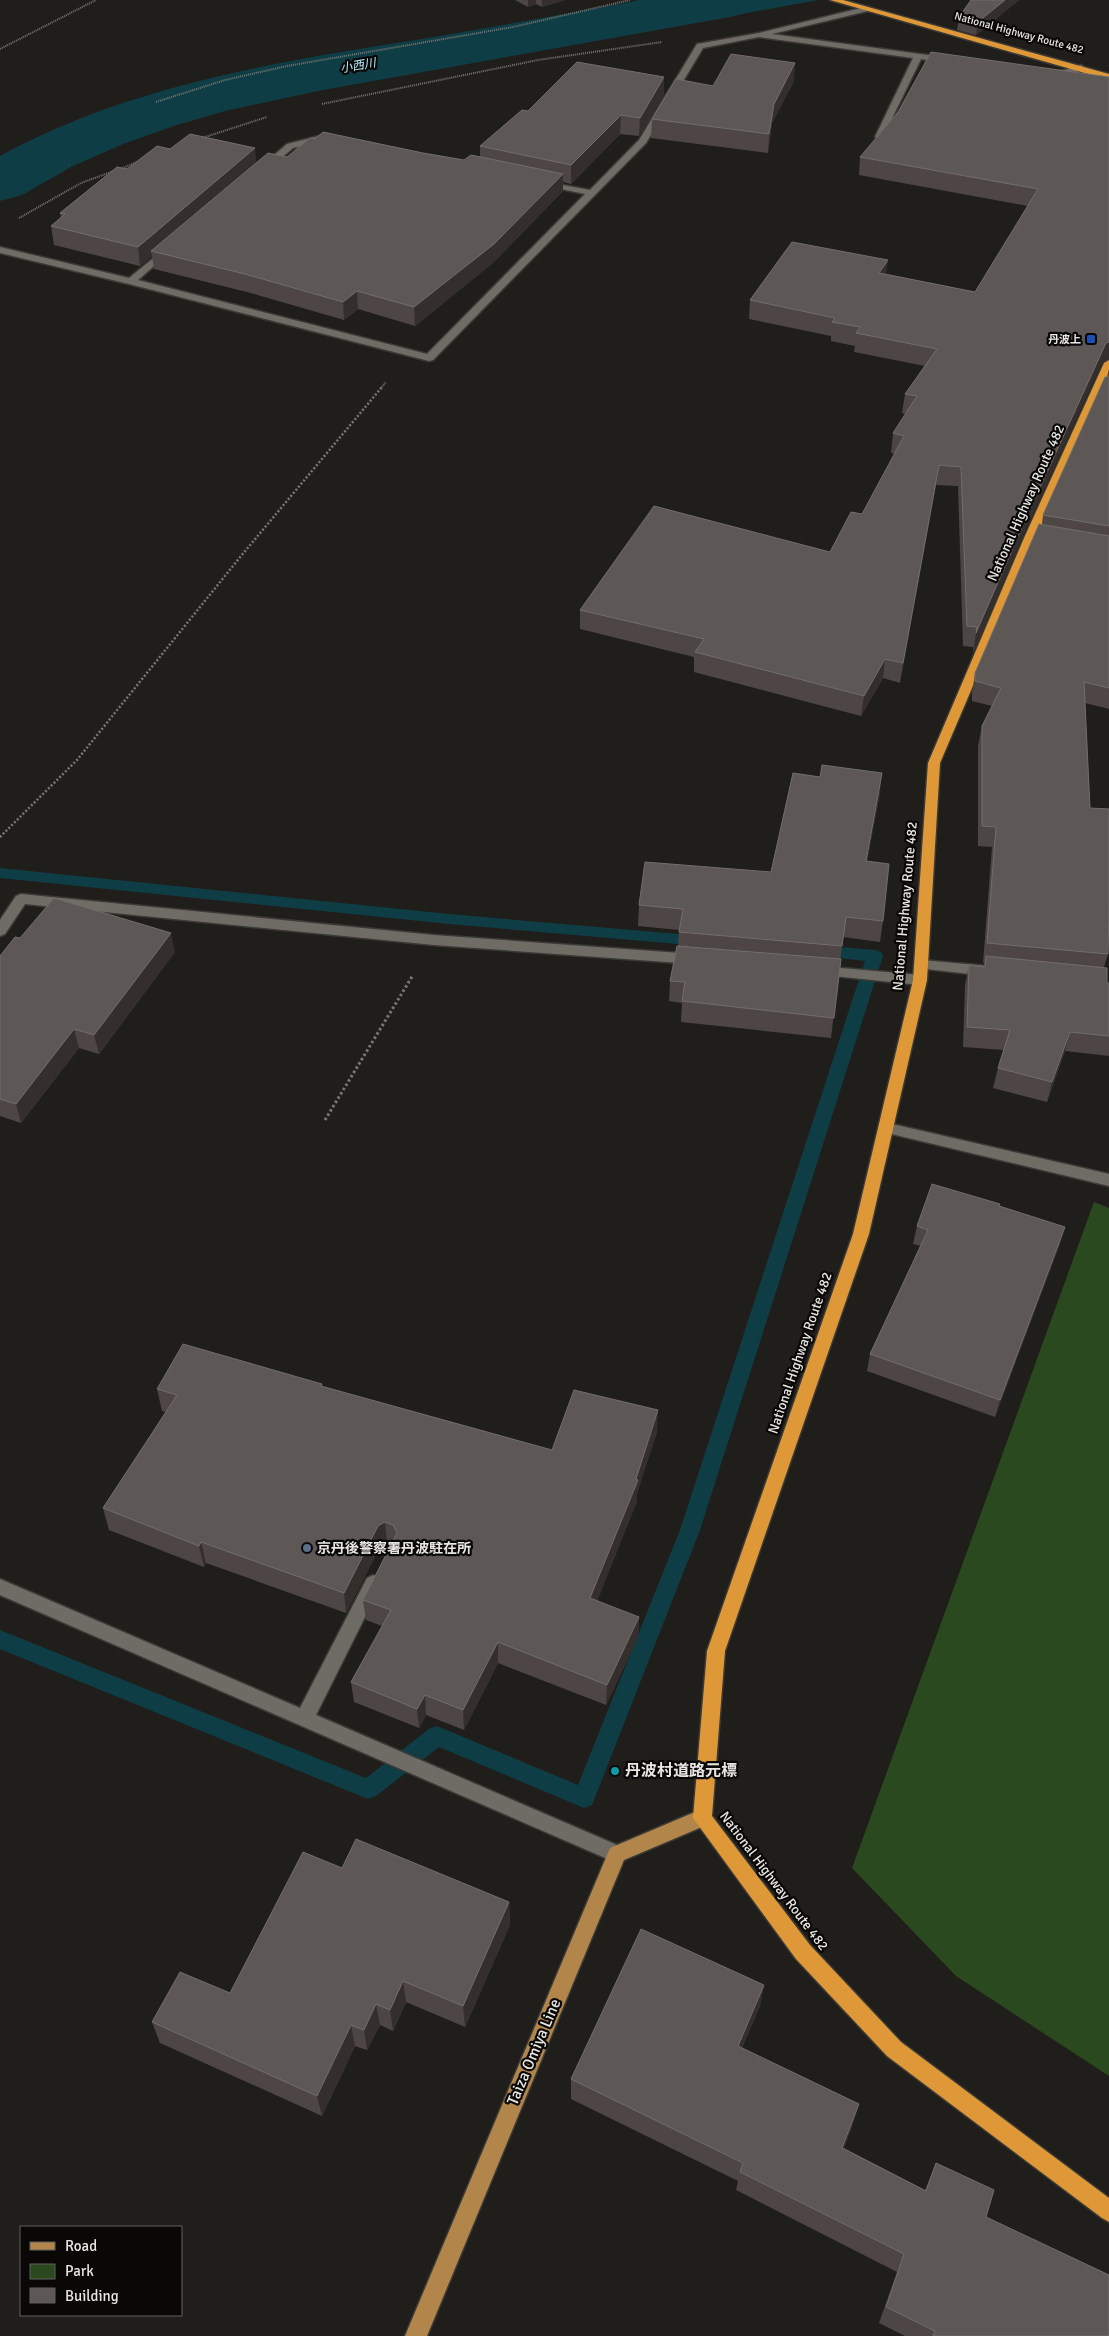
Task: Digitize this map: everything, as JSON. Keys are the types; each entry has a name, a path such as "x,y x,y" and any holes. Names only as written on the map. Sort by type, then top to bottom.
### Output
{"highway":[{"name":"National Highway Route 482","path":"834,0 1109,77"},
{"name":"National Highway Route 482","path":"1109,363 1102,392 934,763 921,972 888,1128 861,1234 716,1651 702,1818 802,1952 894,2048 1109,2211"}],"main road":[{"path":"617,1854 702,1818"},
{"name":"Taiza Omiya Line","path":"416,2336 617,1854"}],"street":[{"path":"0,250 131,281 429,358 643,141 700,46 759,35 865,9"},
{"path":"759,35 957,62"},
{"path":"879,137 918,56"},
{"path":"1035,75 1045,76 1081,68"},
{"path":"252,178 290,146 326,137 335,139"},
{"path":"535,181 592,193"},
{"path":"131,281 176,242"},
{"path":"0,931 21,899 434,940 708,961"},
{"path":"805,969 1001,972"},
{"path":"888,1128 1109,1180"},
{"path":"305,1718 379,1571"},
{"path":"0,1587 617,1854"}],"path":[{"path":"0,49 96,0"},
{"path":"156,102 226,80 287,66 513,28 630,0"},
{"path":"0,837 77,760 410,353"},
{"path":"325,1120 434,940"}],"green space":[{"path":"1094,1202 1109,1208 1109,2076 956,1976 852,1868"}],"water":[{"path":"713,0 819,0 729,16"}],"building":[{"path":"971,0 1005,0 978,22 959,17"},
{"path":"931,52 1109,77 1109,342 1106,343 1026,518 976,633 977,627 967,626 961,467 939,465 903,663 885,659 864,696 695,652 704,639 580,610 654,506 830,552 851,512 862,514 904,436 893,433 917,396 905,394 937,349 856,333 860,327 832,322 835,318 750,300 792,242 888,260 879,273 975,292 1038,189 860,157 898,112"},
{"path":"731,54 795,63 774,104 769,134 652,119 676,79 713,86"},
{"path":"577,62 664,77 640,118 621,115 571,165 480,146 522,110 528,111"},
{"path":"323,132 423,153 464,160 471,155 563,174 494,244 414,307 357,291 343,302 245,274 151,251 268,153 287,157 310,138 315,139"},
{"path":"190,134 255,148 138,247 51,226 65,214 60,213 117,167 127,169 157,146 170,149"},
{"path":"1105,377 1109,377 1109,526 1043,515"},
{"path":"1039,524 1109,536 1109,688 1084,682 1090,808 1109,809 1108,954 987,943 996,827 982,826 982,726 1001,688 975,681 975,673"},
{"path":"822,765 882,773 866,861 889,864 883,921 846,917 842,946 679,932 683,909 639,905 645,862 771,872 793,773 820,777"},
{"path":"54,898 171,933 94,1035 74,1029 16,1104 0,1099 0,956 15,937 20,938"},
{"path":"677,946 841,959 834,1018 682,1001 685,982 670,981"},
{"path":"986,956 1107,968 1107,983 1109,983 1109,1036 1070,1032 1052,1082 998,1068 1010,1030 967,1027 969,965 985,967"},
{"path":"932,1184 1000,1204 999,1206 1065,1227 1000,1400 870,1354 928,1230 917,1226"},
{"path":"183,1344 322,1384 321,1386 552,1450 574,1390 658,1410 636,1479 638,1480 590,1598 639,1617 607,1685 498,1642 463,1710 425,1695 417,1709 351,1682 391,1610 363,1600 397,1533 393,1525 385,1522 378,1526 344,1593 201,1542 199,1546 103,1508 177,1395 157,1389"},
{"path":"356,1839 509,1902 463,2006 403,1981 390,2010 376,2004 364,2030 351,2025 317,2096 152,2022 180,1972 230,1993 303,1852 342,1868"},
{"path":"641,1929 764,1985 738,2046 859,2104 842,2148 926,2191 936,2163 994,2190 986,2217 1109,2275 1109,2336 933,2336 935,2331 886,2307 904,2254 740,2172 743,2163 571,2079"}],"waterway":[{"name":"小西川","path":"0,182 49,154 101,131 155,112 210,97 323,73 730,0"},
{"path":"0,873 449,919 701,941"},
{"path":"0,1639 368,1789 437,1736 584,1798 690,1530 875,956 819,951"}],"place":[{"name":"丹波上","path":"1091,339"},
{"name":"京丹後警察署丹波駐在所","path":"307,1548"},
{"name":"丹波村道路元標","path":"615,1771"}]}
